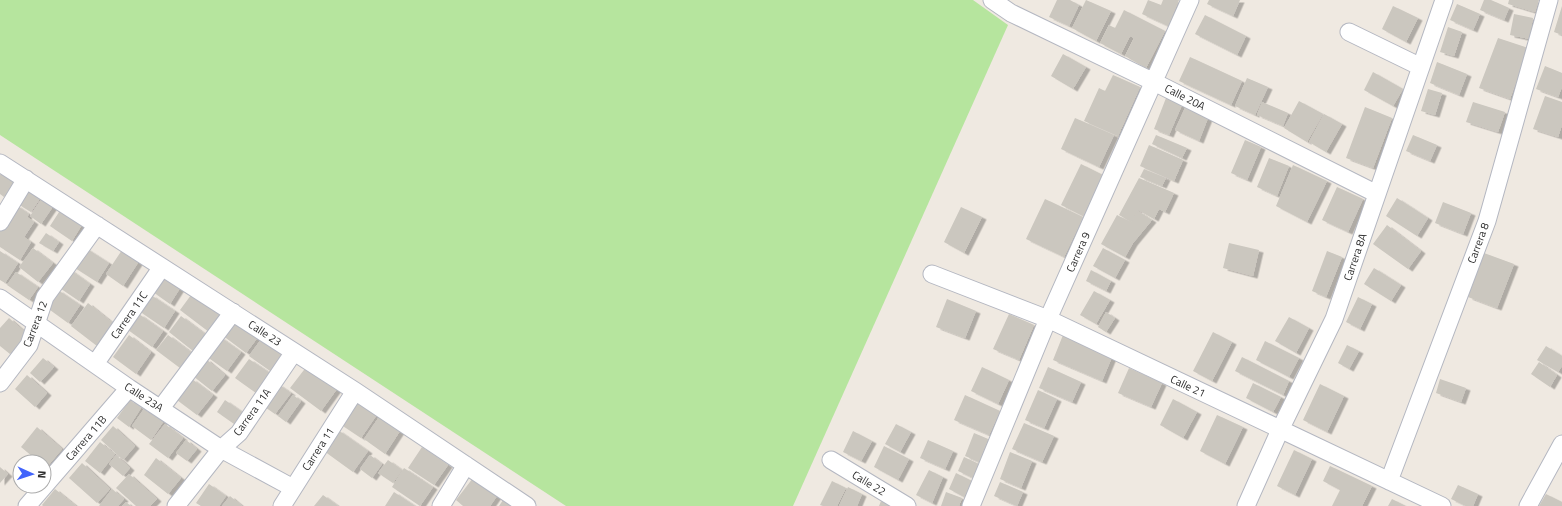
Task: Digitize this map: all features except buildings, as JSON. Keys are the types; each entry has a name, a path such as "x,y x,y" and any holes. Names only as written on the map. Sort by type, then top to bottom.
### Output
{"street":[{"name":"Calle 20A","path":"992,0 1011,13 1154,82 1377,194"},
{"name":"Carrera 9","path":"971,506 1048,319 1190,0"},
{"name":"Carrera 8A","path":"1246,506 1280,430 1334,319 1444,0"},
{"name":"Carrera 8","path":"1389,481 1487,221 1549,0"},
{"path":"1349,32 1421,67"},
{"name":"Calle 23","path":"0,163 355,391 527,506"},
{"path":"0,222 26,179"},
{"name":"Carrera 12","path":"0,383 29,345 45,297 97,225"},
{"name":"Carrera 11C","path":"95,364 162,267"},
{"name":"Calle 21","path":"932,274 1048,319 1442,506"},
{"name":"Calle 23A","path":"0,298 129,388 221,449 293,488"},
{"path":"161,408 233,312"},
{"name":"Carrera 11A","path":"178,505 221,449 239,433 294,352"},
{"name":"Carrera 11B","path":"27,506 129,388"},
{"name":"Carrera 11","path":"282,506 355,391"},
{"path":"1528,506 1562,444"},
{"name":"Calle 22","path":"831,460 907,506"},
{"path":"441,506 466,465"}],"green space":[{"path":"0,0 973,0 1008,25 793,506 566,506 0,135"}]}
